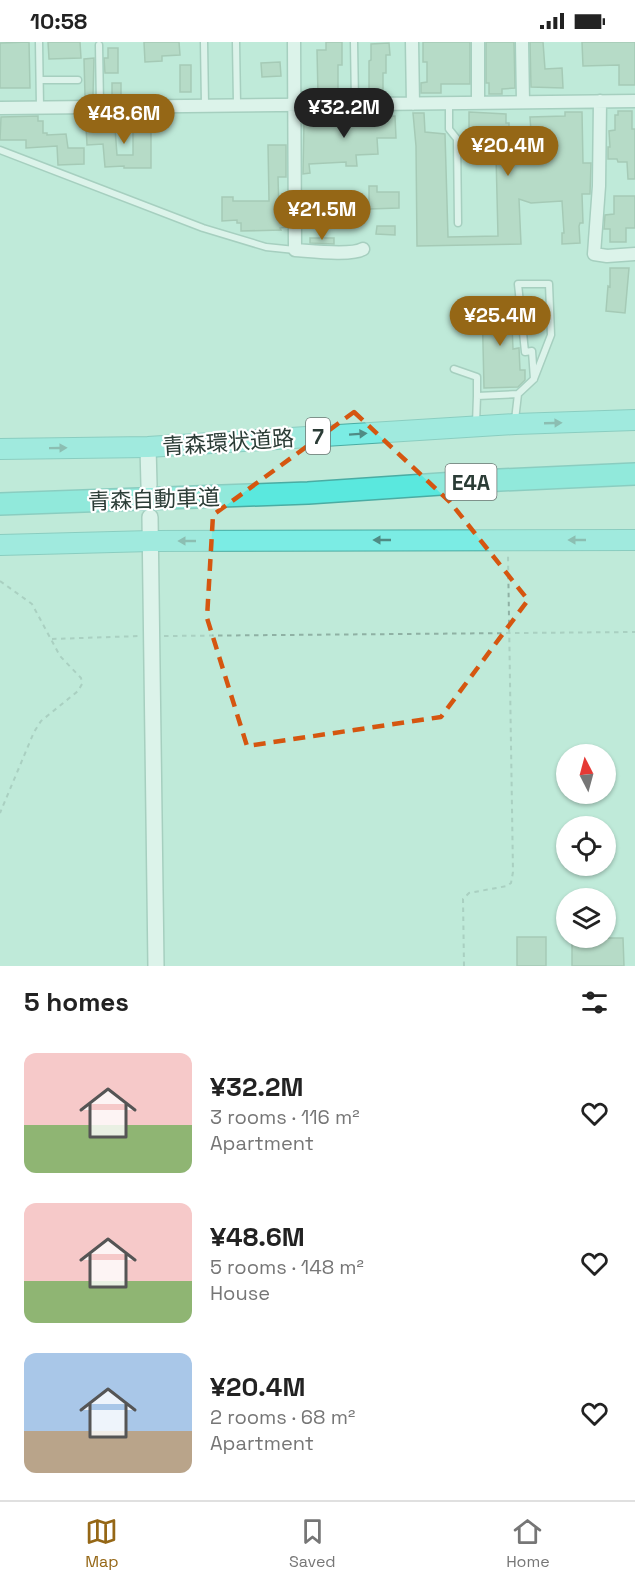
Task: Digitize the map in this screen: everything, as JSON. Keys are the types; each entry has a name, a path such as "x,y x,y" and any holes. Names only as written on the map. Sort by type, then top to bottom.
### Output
{"highway":[{"name":"青森環状道路","path":"0,449 148,447 476,426 635,420"},
{"name":"青森自動車道","path":"308,493 500,480 635,474"},
{"name":"青森自動車道","path":"0,504 308,493 635,489"},
{"path":"0,545 151,541 635,540"}],"street":[{"path":"294,42 295,250 359,252 363,249"},
{"path":"412,42 414,104"},
{"path":"478,42 478,103"},
{"path":"522,42 523,102"},
{"path":"600,101 599,186 594,254 607,256 635,254"},
{"path":"0,108 635,101"},
{"path":"148,447 149,485"},
{"path":"150,517 156,966"}],"lane":[{"path":"39,42 40,108"},
{"path":"204,42 205,105"},
{"path":"236,42 237,104"},
{"path":"354,42 354,104"},
{"path":"99,45 100,106"},
{"path":"40,80 78,80"},
{"path":"449,103 449,129 457,138 458,223"},
{"path":"0,150 203,228 266,247 295,250"},
{"path":"477,396 518,394 534,379 552,335 549,284 518,284 525,352 532,351 534,379"},
{"path":"454,369 477,377 476,426"},
{"path":"515,424 518,394"}],"path":[{"path":"464,966 464,899 469,893 507,886 511,883 513,872 508,540"},
{"path":"0,581 32,604 60,656 81,678 82,684 78,691 41,721 34,732 0,813"},
{"path":"52,639 635,632"}],"highlighted area":[{"path":"354,412 450,502 528,600 441,717 247,746 207,618 213,515"}],"building":[{"path":"29,42 30,88 0,88 0,43"},
{"path":"48,42 80,42 81,58 49,59"},
{"path":"144,42 179,42 180,55 162,56 162,61 145,62"},
{"path":"326,42 342,42 342,65 338,65 338,94 318,95 317,50 326,50"},
{"path":"423,42 470,42 470,84 441,84 441,93 421,93 421,83 427,82 427,62 423,62"},
{"path":"486,42 514,42 515,88 502,89 502,94 489,94 489,83 486,83"},
{"path":"530,42 543,42 545,69 562,68 563,88 531,87"},
{"path":"582,42 635,42 635,85 619,85 619,65 583,66"},
{"path":"389,43 390,55 386,55 386,73 383,73 383,95 369,96 371,44"},
{"path":"108,48 118,48 118,73 105,73 104,58 108,58"},
{"path":"94,58 93,95 85,96 84,59"},
{"path":"280,62 281,76 262,77 261,63"},
{"path":"180,65 191,65 191,92 180,92"},
{"path":"112,83 121,83 121,95 112,95"},
{"path":"618,111 632,111 632,129 635,129 635,179 628,179 627,162 608,159 609,131 615,130 615,115 618,115"},
{"path":"469,112 506,114 509,133 531,132 530,117 565,116 565,112 582,112 583,163 591,163 590,194 582,194 583,223 579,226 580,243 562,244 562,233 564,233 562,201 531,203 519,199 521,244 417,246 416,146 413,113 424,113 425,132 445,134 448,237 498,236 497,127 469,128"},
{"path":"351,114 351,119 395,116 396,138 377,138 378,154 356,155 357,166 346,166 346,162 309,164 310,173 303,174 304,121 327,120 327,115"},
{"path":"38,116 38,121 43,121 43,133 47,135 66,134 68,148 84,148 84,164 58,165 57,146 26,148 26,140 0,140 1,117"},
{"path":"133,120 151,120 151,168 105,167 103,144 87,145 86,126 111,125 111,128 115,128 117,155 133,155"},
{"path":"268,145 286,145 286,177 278,177 279,212 285,212 286,227 280,228 281,230 241,231 241,223 237,223 237,220 222,221 222,197 233,197 233,201 269,201"},
{"path":"369,186 377,186 377,192 399,192 399,208 369,209"},
{"path":"614,196 635,196 635,228 626,228 626,242 610,242 610,229 604,229 605,215 614,214"},
{"path":"377,226 395,226 395,235 376,234"},
{"path":"310,238 334,238 334,244 310,243"},
{"path":"610,268 629,268 625,313 606,311"},
{"path":"511,300 513,349 519,348 520,370 525,370 525,380 518,387 484,388 482,301"},
{"path":"517,937 546,937 546,966 517,966"},
{"path":"616,938 623,938 624,966 572,966 572,948 616,948"}]}
